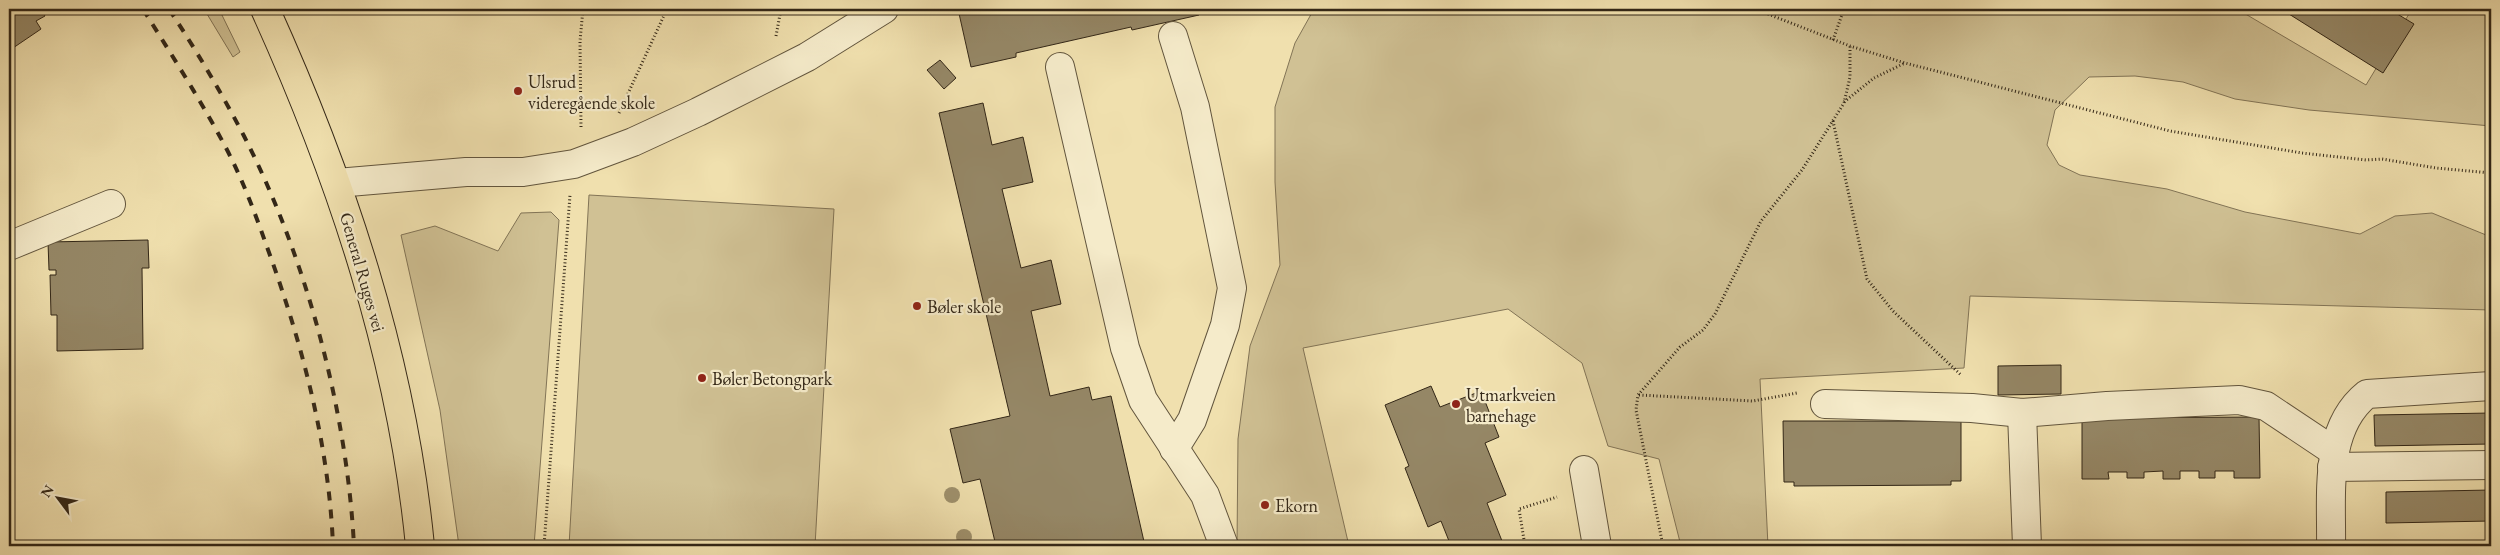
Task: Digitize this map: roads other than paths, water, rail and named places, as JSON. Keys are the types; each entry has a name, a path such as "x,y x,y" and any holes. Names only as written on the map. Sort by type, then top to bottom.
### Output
{"main road":[{"name":"General Ruges vei","path":"265,9 337,183 362,261 390,366 406,446 420,546"}],"lane":[{"path":"337,183 466,172 522,172 584,160 633,142 807,57 884,9"},
{"path":"1173,36 1195,107 1232,288 1225,325 1192,420 1174,449"},
{"path":"1060,67 1125,348 1143,400 1205,495 1224,546"},
{"path":"9,246 111,204"},
{"path":"2331,546 2334,460 2346,418 2356,403 2367,394 2491,386"},
{"path":"1825,404 1972,408 2022,413 2107,406 2239,400 2266,406 2334,460 2491,465"},
{"path":"2022,413 2027,546"},
{"path":"1586,481 1597,546"}],"railway":[{"path":"143,9 225,146 248,196 280,283 312,394 320,432 326,470 333,546"},
{"path":"169,9 208,71 244,136 266,183 304,283 320,335 343,442 354,546"}],"place":[{"name":"Ulsrud videregående skole","path":"518,91"},
{"name":"Bøler skole","path":"917,306"},
{"name":"Bøler Betongpark","path":"702,378"},
{"name":"Utmarkveien barnehage","path":"1456,404"},
{"name":"Ekorn","path":"1265,505"}]}
